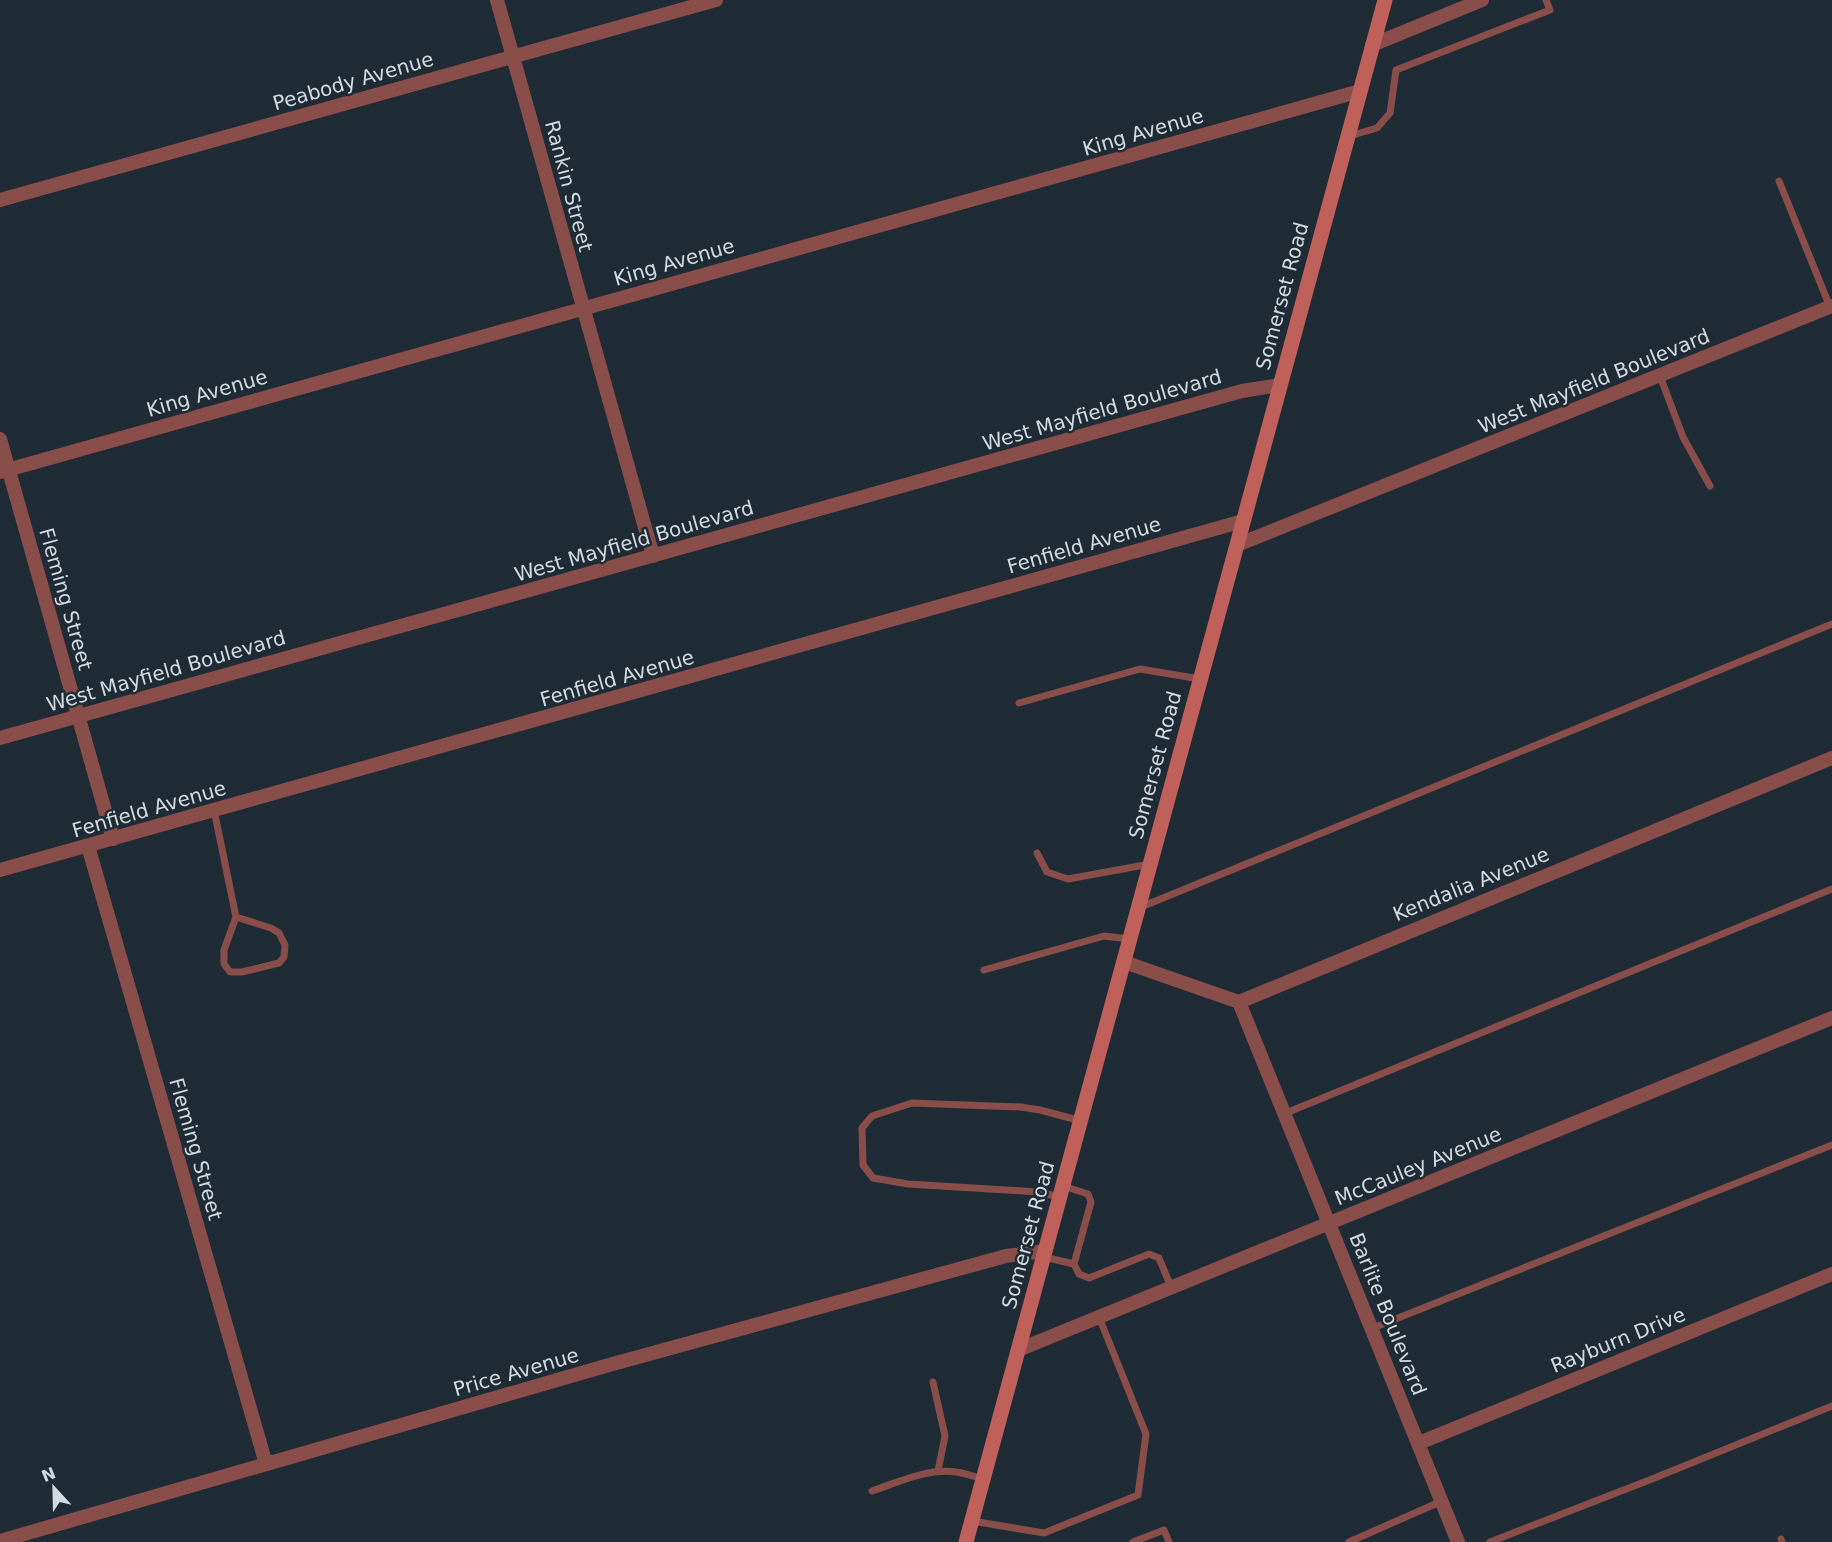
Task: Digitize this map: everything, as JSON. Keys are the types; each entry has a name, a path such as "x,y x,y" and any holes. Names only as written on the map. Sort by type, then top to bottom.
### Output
{"main road":[{"name":"Somerset Road","path":"966,1542 1385,0"}],"street":[{"name":"Rankin Street","path":"497,0 653,556"},
{"name":"Peabody Avenue","path":"0,200 716,0"},
{"path":"1372,45 1482,0"},
{"name":"King Avenue","path":"4,471 1360,91"},
{"name":"West Mayfield Boulevard","path":"1237,545 1831,307"},
{"name":"West Mayfield Boulevard","path":"0,738 1242,391 1280,385"},
{"name":"Fleming Street","path":"0,439 4,471 79,716 113,839"},
{"name":"Fenfield Avenue","path":"0,870 1244,521"},
{"name":"Kendalia Avenue","path":"1239,1002 1832,758"},
{"name":"Fleming Street","path":"88,846 266,1464"},
{"path":"1124,962 1239,1002"},
{"name":"Barlite Boulevard","path":"1239,1002 1286,1113 1458,1542"},
{"name":"McCauley Avenue","path":"1018,1350 1832,1018"},
{"name":"Price Avenue","path":"0,1541 609,1365 1006,1256 1044,1254"},
{"name":"Rayburn Drive","path":"1419,1443 1832,1274"}],"lane":[{"path":"1348,136 1377,128 1390,113 1396,70 1550,10 1546,0"},
{"path":"1779,181 1831,307"},
{"path":"1660,375 1683,438 1710,486"},
{"path":"1138,908 1832,624"},
{"path":"1019,703 1140,669 1200,679"},
{"path":"214,810 236,917 224,950 224,964 230,972 242,972 279,963 284,957 285,945 279,933 271,928 236,917"},
{"path":"1037,854 1047,872 1068,879 1150,864"},
{"path":"1286,1113 1832,889"},
{"path":"984,970 1104,936 1130,939"},
{"path":"1081,1121 1022,1107 912,1103 872,1116 862,1128 863,1165 873,1178 908,1184 1088,1194 1091,1202 1074,1264 1079,1274 1089,1278 1149,1254 1159,1258 1171,1287"},
{"path":"1373,1328 1832,1145"},
{"path":"1044,1254 1074,1264"},
{"path":"972,1521 1044,1533 1138,1495 1146,1434 1099,1317"},
{"path":"933,1382 945,1436 938,1471"},
{"path":"1490,1542 1832,1406"},
{"path":"872,1491 938,1471 957,1472 983,1479"},
{"path":"1349,1542 1442,1501"},
{"path":"1132,1542 1164,1530 1169,1542"}]}
